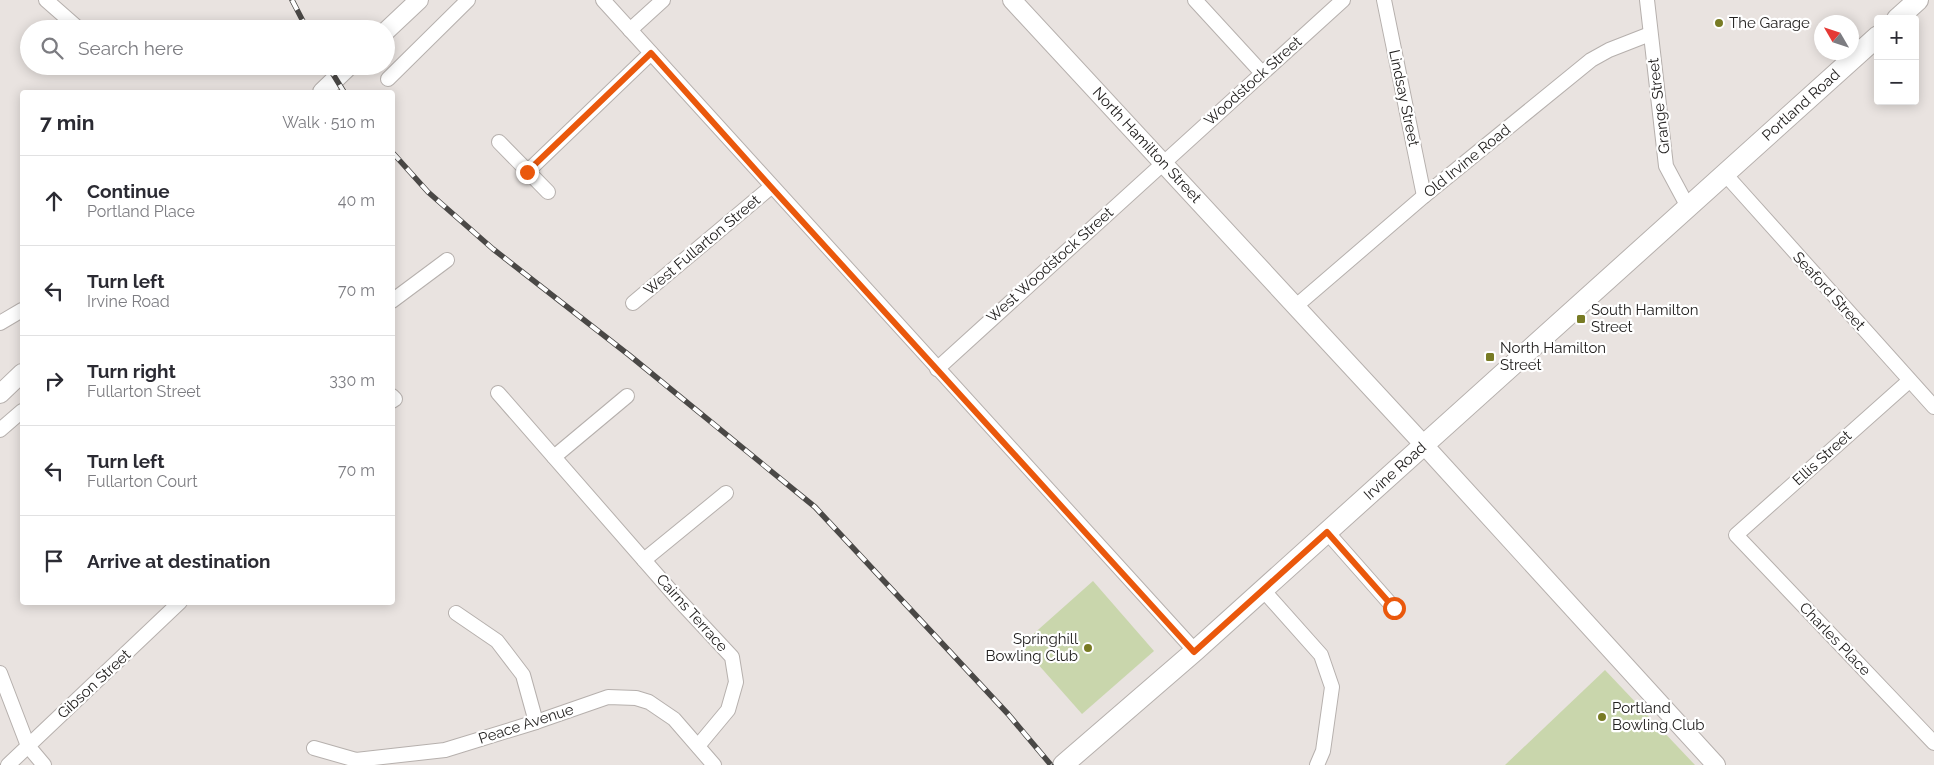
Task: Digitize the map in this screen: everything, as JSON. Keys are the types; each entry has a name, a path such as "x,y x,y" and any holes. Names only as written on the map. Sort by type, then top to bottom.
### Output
{"main road":[{"path":"1901,15 1918,0"},
{"name":"Portland Road","path":"1725,174 1874,40"},
{"name":"Irvine Road","path":"1063,765 1194,652 1725,174"}],"street":[{"path":"46,0 69,20"},
{"path":"395,23 419,0"},
{"path":"395,72 468,0"},
{"path":"603,0 1194,652"},
{"path":"630,30 663,0"},
{"name":"North Hamilton Street","path":"1012,0 1424,445"},
{"path":"1196,0 1262,73"},
{"name":"Woodstock Street","path":"1162,162 1343,0"},
{"name":"Lindsay Street","path":"1384,0 1424,196"},
{"name":"Grange Street","path":"1647,0 1666,166 1688,207"},
{"name":"Old Irvine Road","path":"1296,306 1424,196 1592,60 1609,50 1650,34"},
{"path":"527,172 651,53"},
{"path":"324,90 340,75"},
{"path":"388,79 392,75"},
{"path":"499,142 548,192"},
{"name":"West Woodstock Street","path":"937,369 1162,162"},
{"name":"Seaford Street","path":"1725,174 1934,407"},
{"name":"West Fullarton Street","path":"633,302 771,187"},
{"path":"395,299 447,260"},
{"path":"0,323 20,311"},
{"path":"0,394 20,375"},
{"name":"Ellis Street","path":"1736,535 1909,381"},
{"name":"Cairns Terrace","path":"498,393 644,560 732,657 736,682 728,710 698,746"},
{"path":"554,457 627,396"},
{"path":"0,430 20,413"},
{"path":"1424,445 1716,765"},
{"name":"Cairns Terrace","path":"644,560 726,493"},
{"path":"1327,532 1394,608"},
{"name":"Charles Place","path":"1736,535 1934,743"},
{"path":"1263,590 1321,655 1332,687 1323,751 1317,765"},
{"name":"Gibson Street","path":"8,765 177,605"},
{"path":"456,613 497,641 523,675 536,722"},
{"path":"0,673 28,746 44,765"},
{"name":"Peace Avenue","path":"314,748 356,760 445,750 536,722 608,697 636,698 649,702 667,712 714,765"}],"green space":[{"name":"Springhill Bowling Club","path":"1093,581 1154,651 1082,714 1021,645"},
{"name":"Portland Bowling Club","path":"1605,670 1695,765 1505,765"}],"railway":[{"path":"292,0 302,20"},
{"path":"334,75 343,90"},
{"path":"395,155 428,192 493,249 629,355 815,507 1008,714 1051,765"}],"place":[{"name":"The Garage","path":"1719,23"},
{"name":"South Hamilton Street","path":"1581,319"},
{"name":"North Hamilton Street","path":"1490,357"},
{"name":"Springhill Bowling Club","path":"1088,648"},
{"name":"Portland Bowling Club","path":"1602,717"}],"route":[{"path":"527,172 651,53 1194,652 1327,532 1394,608"}]}
